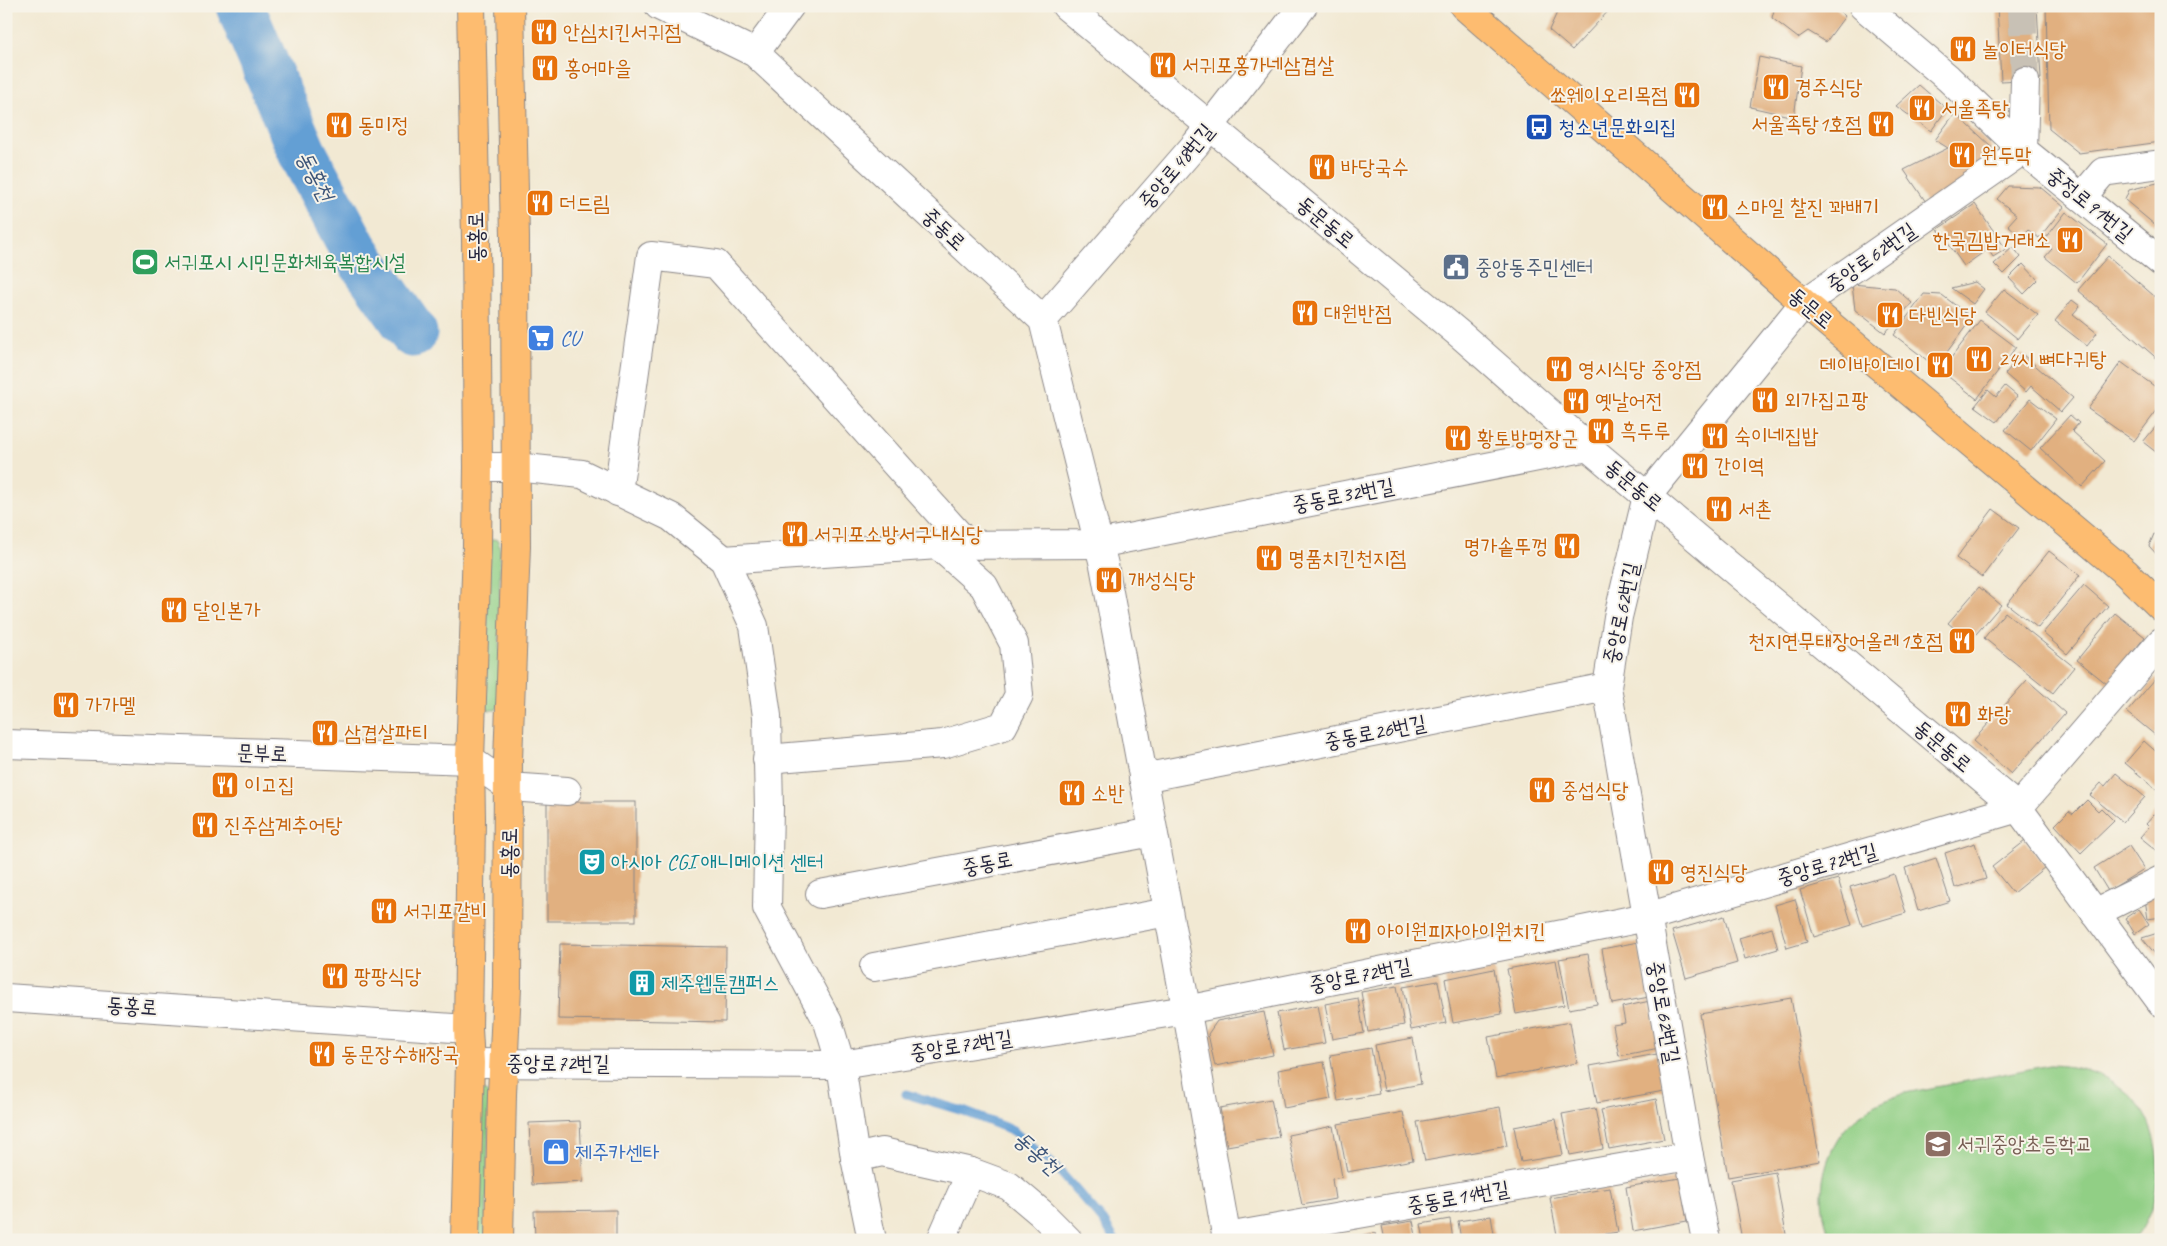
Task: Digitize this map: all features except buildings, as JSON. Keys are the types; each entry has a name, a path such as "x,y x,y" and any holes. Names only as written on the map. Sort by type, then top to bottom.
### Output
{"main road":[{"name":"동홍로","path":"465,1240 470,1064 468,1029 470,760 478,467 471,6"},
{"name":"동홍로","path":"499,1240 507,988 516,467 515,237 510,6"},
{"name":"동문로","path":"1464,6 1804,303 2126,573 2161,607"}],"street":[{"name":"중동로","path":"659,6 755,54 1043,320"},
{"path":"755,54 790,6"},
{"name":"동문동로","path":"1066,6 1463,337 1588,446 2018,808 2161,1002"},
{"name":"중앙로48번길","path":"1043,320 1210,125 1303,6"},
{"name":"중정로91번길","path":"1863,6 1948,78 2024,150 2161,262"},
{"path":"2024,150 2025,81"},
{"name":"중앙로62번길","path":"1706,1240 1689,1156 1607,687 1618,617 1647,496 1804,303 2024,150"},
{"path":"2082,198 2103,172 2161,164"},
{"path":"618,492 652,256 716,264 968,545"},
{"path":"1043,320 1098,544 1168,912 1227,1239"},
{"name":"중동로32번길","path":"1098,544 1588,446"},
{"path":"478,467 516,467 582,474 671,518 724,560 754,626 767,716 767,908 828,1022 841,1064 855,1158 872,1240"},
{"path":"724,560 938,545 1098,544"},
{"path":"768,759 943,744 1003,726 1019,695 1014,644 984,586 938,545"},
{"path":"2018,808 2161,642"},
{"name":"중동로26번길","path":"1143,778 1607,687"},
{"name":"문부로","path":"6,744 470,760"},
{"path":"470,760 509,787 567,791"},
{"name":"중앙로72번길","path":"470,1064 841,1064 1186,1010 1647,916 2018,808"},
{"name":"중동로","path":"820,894 1153,832"},
{"path":"2095,913 2161,880"},
{"path":"874,967 1168,912"},
{"name":"동홍로","path":"6,998 468,1029"},
{"path":"855,1158 882,1152 971,1172 1009,1186 1068,1240"},
{"name":"중동로14번길","path":"1227,1239 1689,1156"},
{"path":"941,1240 971,1172"}],"green space":[{"path":"495,539 498,541 500,550 499,705 496,710 488,710 486,703 488,546 491,540"},
{"path":"2050,1065 2080,1069 2108,1079 2125,1091 2139,1106 2149,1124 2155,1143 2156,1185 2152,1205 2144,1224 2133,1240 1832,1240 1822,1206 1822,1188 1825,1171 1830,1154 1838,1139 1862,1113 1880,1102 1900,1094"},
{"path":"483,1089 489,1095 486,1240 472,1240 478,1090"}],"waterway":[{"name":"동홍천","path":"240,6 302,152 356,253 413,333"},
{"name":"동홍천","path":"906,1094 963,1111 1012,1130 1055,1166 1104,1222 1115,1240"}],"tunnel":[{"path":"2022,6 2025,81"}],"place":[{"name":"안심치킨서귀점","path":"544,32"},
{"name":"놀이터식당","path":"1963,49"},
{"name":"서귀포홍가네삼겹살","path":"1163,65"},
{"name":"홍어마을","path":"545,68"},
{"name":"경주식당","path":"1776,87"},
{"name":"쑈웨이오리목점","path":"1687,95"},
{"name":"서울족탕","path":"1922,108"},
{"name":"서울족탕1호점","path":"1881,124"},
{"name":"동미정","path":"339,125"},
{"name":"청소년문화의집","path":"1539,127"},
{"name":"원두막","path":"1962,155"},
{"name":"바당국수","path":"1322,167"},
{"name":"더드림","path":"540,203"},
{"name":"스마일 찰진 꽈배기","path":"1715,207"},
{"name":"한국김밥거래소","path":"2070,240"},
{"name":"서귀포시 시민문화체육복합시설","path":"145,262"},
{"name":"중앙동주민센터","path":"1456,267"},
{"name":"대원반점","path":"1305,313"},
{"name":"다빈식당","path":"1890,315"},
{"name":"CU","path":"541,338"},
{"name":"24시 뼈다귀탕","path":"1979,359"},
{"name":"데이바이데이","path":"1940,365"},
{"name":"영시식당 중앙점","path":"1559,369"},
{"name":"외가집고팡","path":"1765,400"},
{"name":"옛날어전","path":"1576,401"},
{"name":"흑두루","path":"1601,431"},
{"name":"숙이네집밥","path":"1715,436"},
{"name":"황토방멍장군","path":"1458,438"},
{"name":"간이역","path":"1695,466"},
{"name":"서촌","path":"1719,509"},
{"name":"서귀포소방서구내식당","path":"795,534"},
{"name":"명가솥뚜껑","path":"1567,546"},
{"name":"명품치킨천지점","path":"1269,558"},
{"name":"개성식당","path":"1109,580"},
{"name":"달인본가","path":"174,610"},
{"name":"천지연무태장어올레1호점","path":"1962,641"},
{"name":"가가멜","path":"66,705"},
{"name":"화랑","path":"1958,714"},
{"name":"삼겹살파티","path":"325,733"},
{"name":"이고집","path":"225,785"},
{"name":"중섭식당","path":"1542,790"},
{"name":"소반","path":"1072,793"},
{"name":"진주삼계추어탕","path":"205,825"},
{"name":"아시아 CGI 애니메이션 센터","path":"592,862"},
{"name":"영진식당","path":"1661,872"},
{"name":"서귀포갈비","path":"384,911"},
{"name":"아이원피자아이원치킨","path":"1358,931"},
{"name":"팡팡식당","path":"335,976"},
{"name":"제주웹툰캠퍼스","path":"642,983"},
{"name":"동문장수해장국","path":"322,1054"},
{"name":"서귀중앙초등학교","path":"1938,1144"},
{"name":"제주카센타","path":"556,1152"}]}
